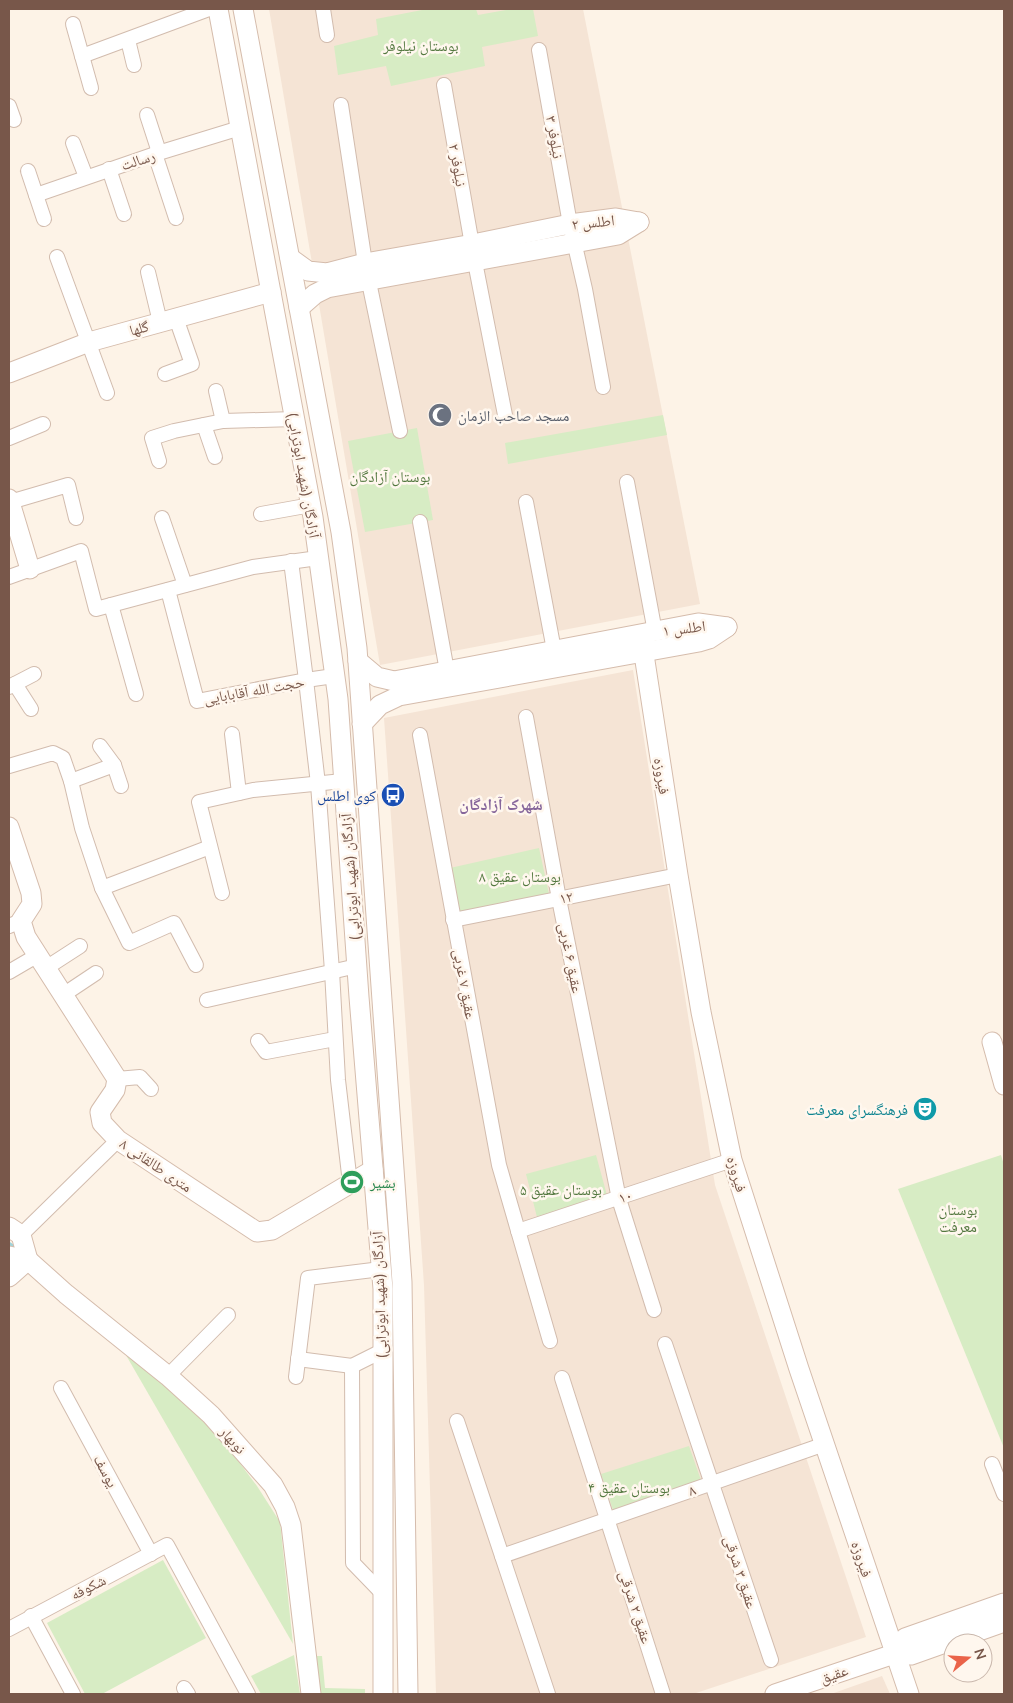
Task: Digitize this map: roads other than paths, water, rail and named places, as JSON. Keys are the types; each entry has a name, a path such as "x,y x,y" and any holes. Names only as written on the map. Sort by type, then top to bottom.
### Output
{"street":[{"path":"82,56 209,9"},
{"name":"آزادگان (شهید ابوترابی)","path":"218,9 312,511 334,676 382,1289 383,1694"},
{"name":"آزادگان (شهید ابوترابی)","path":"243,9 337,512 358,661 402,1282 408,1694"},
{"path":"323,9 328,35"},
{"path":"72,24 91,88"},
{"path":"128,40 134,65"},
{"name":"نیلوفر ۳","path":"539,50 570,224 585,289 603,387"},
{"name":"نیلوفر ۲","path":"444,86 505,415"},
{"path":"341,105 367,272 400,431"},
{"path":"9,106 14,120"},
{"path":"147,115 176,218"},
{"name":"رسالت","path":"36,195 157,153 240,128"},
{"path":"73,143 86,177"},
{"path":"109,169 124,214"},
{"path":"28,170 44,219"},
{"name":"اطلس ۲","path":"290,258 308,271 327,273 367,272 474,253 574,244 618,235 640,222 616,218 570,224 474,253"},
{"path":"57,256 107,393"},
{"path":"148,272 168,320 192,364 165,374"},
{"name":"اطلس ۲","path":"300,308 315,294 367,272"},
{"name":"گلها","path":"9,373 89,342 271,292"},
{"path":"216,391 223,422"},
{"path":"159,461 152,438 174,430 223,422 295,419"},
{"path":"9,438 43,424"},
{"path":"204,424 215,457"},
{"path":"362,724 380,705 399,696 646,640 627,482"},
{"path":"30,569 9,501 68,485 76,518"},
{"path":"526,502 554,650"},
{"path":"261,514 312,511 337,512"},
{"path":"162,518 185,585"},
{"path":"420,522 448,671"},
{"path":"9,577 81,551 96,609 253,567 318,558"},
{"path":"290,561 318,784 338,1080 350,1183"},
{"name":"حجت الله آقابابایی","path":"168,590 197,702 334,676"},
{"path":"111,605 136,694"},
{"name":"اطلس ۱","path":"358,661 377,677 394,681 554,650 646,640"},
{"name":"فیروزه","path":"646,640 678,875 701,1012 732,1160 766,1270 909,1694"},
{"path":"31,709 12,685 34,674"},
{"name":"عقیق ۶ غربی","path":"526,717 559,899 619,1199 654,1310"},
{"path":"232,734 239,793"},
{"name":"عقیق ۷ غربی","path":"420,735 499,1165 550,1341"},
{"path":"100,746 114,765 121,786"},
{"path":"9,766 53,753 63,758 71,781 82,828 102,888 129,943 174,923 196,965"},
{"path":"71,781 114,765"},
{"path":"222,893 199,802 239,793 343,781"},
{"path":"9,826 15,861 31,893 32,904 15,923 26,937 117,1079 140,1077 151,1089"},
{"path":"102,888 210,847"},
{"name":"۱۲","path":"454,920 678,875"},
{"path":"9,972 42,962 80,946"},
{"path":"207,1000 357,966"},
{"path":"63,995 96,973"},
{"path":"258,1041 266,1052 335,1039"},
{"path":"992,1042 1004,1085"},
{"name":"۸ متری طالقانی","path":"117,1079 114,1090 100,1112 102,1123 118,1140 257,1232 272,1230 373,1170"},
{"path":"28,1260 15,1231 118,1140"},
{"name":"۱۰","path":"518,1231 732,1160"},
{"path":"9,1256 28,1260"},
{"path":"9,1277 28,1260"},
{"name":"نوبهار","path":"28,1260 66,1294 168,1376 211,1415 273,1485 285,1506 290,1525 310,1694"},
{"path":"296,1378 308,1278 381,1269"},
{"path":"168,1376 228,1315"},
{"name":"عقیق ۳ شرقی","path":"665,1344 771,1660"},
{"path":"298,1359 352,1366 382,1351"},
{"path":"352,1366 353,1563 383,1594"},
{"name":"عقیق ۲ شرقی","path":"562,1378 663,1694"},
{"name":"یوسف","path":"61,1388 151,1554"},
{"path":"457,1421 548,1694"},
{"name":"۸","path":"502,1556 825,1444"},
{"path":"992,1464 1004,1494"},
{"name":"شکوفه","path":"9,1627 167,1545 248,1694"},
{"path":"894,1654 904,1638 1004,1603"},
{"path":"31,1616 73,1694"},
{"name":"عقیق","path":"775,1694 894,1654 911,1655 1004,1622"}],"waterway":[{"path":"9,1244 18,1250"}],"place":[{"name":"مسجد صاحب الزمان","path":"440,415"},
{"name":"کوی اطلس","path":"393,795"},
{"name":"فرهنگسرای معرفت","path":"925,1109"},
{"name":"بشیر","path":"352,1182"}],"district":[{"name":"شهرک آزادگان","path":"501,804"}],"park label":[{"name":"بوستان نیلوفر","path":"421,45"},
{"name":"بوستان آزادگان","path":"390,476"},
{"name":"بوستان عقیق ۸","path":"520,876"},
{"name":"بوستان عقیق ۵","path":"561,1189"},
{"name":"بوستان معرفت","path":"958,1218"},
{"name":"بوستان عقیق ۴","path":"629,1487"}]}
